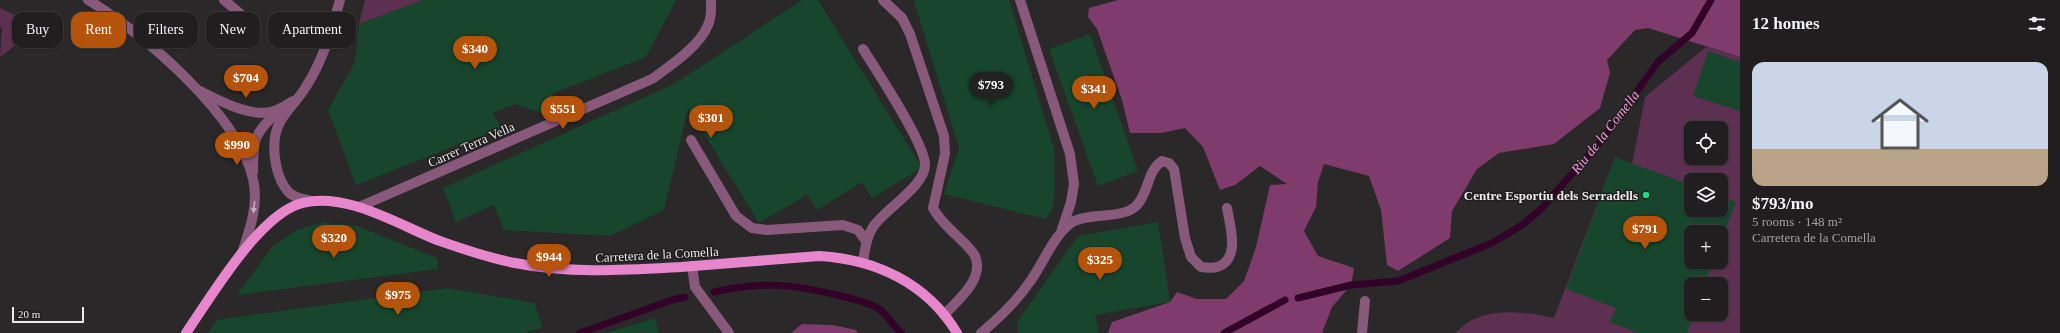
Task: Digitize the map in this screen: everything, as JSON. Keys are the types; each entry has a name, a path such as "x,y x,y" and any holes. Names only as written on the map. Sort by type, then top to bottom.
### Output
{"main road":[{"name":"Carretera de la Comella","path":"186,333 242,253 259,233 279,215 298,204 315,202 337,203 359,207 476,254 516,263 567,269 600,271 692,266 819,256 841,257 863,262 899,277 922,291 944,315 957,333"}],"street":[{"path":"88,0 105,10 152,48 195,88 232,134 245,155 253,179"},
{"path":"224,0 239,12"},
{"path":"315,202 296,198 286,190 274,153 275,138 279,123 307,86 323,52 340,0"},
{"name":"Carrer Terra Vella","path":"359,207 652,79 674,64 702,35 709,24 711,0"},
{"path":"883,0 902,18 910,34 944,136 945,154 933,208 936,216 964,242 975,257 976,276 967,291 944,315"},
{"path":"1020,0 1070,154 1074,184 1071,202 1061,233"},
{"path":"863,49 920,145 925,165 921,178 873,227 866,241 863,262"},
{"path":"195,88 241,110 256,112 276,111 298,97"},
{"path":"242,253 252,224 255,203 253,146 257,135 267,121 298,97"},
{"path":"690,140 736,216 752,228 767,230 843,224 858,230 866,241"},
{"path":"981,333 1002,315 1029,284 1061,233 1072,222 1129,210 1138,205 1156,165 1162,161 1169,162 1174,169 1185,238 1191,257 1201,267 1216,268 1225,263 1231,254 1232,242 1227,208"},
{"path":"692,266 695,287 729,333"},
{"path":"1362,333 1365,301"}],"shaded area":[{"path":"365,0 423,0 359,24"},
{"path":"1118,0 1740,0 1740,57 1648,28 1635,30 1607,60 1610,73 1600,108 1554,144 1499,153 1477,169 1452,211 1450,238 1398,271 1387,265 1381,210 1369,176 1324,164 1318,182 1316,207 1304,231 1318,256 1354,268 1351,285 1332,307 1322,333 1108,333 1112,322 1170,302 1177,292 1197,299 1226,299 1244,281 1256,247 1270,185 1287,184 1260,166 1235,185 1220,190 1203,147 1185,128 1161,133 1130,133 1122,100 1097,29 1088,17 1089,8"},
{"path":"0,8 12,14 12,48 0,57 2,28 0,27"},
{"name":"Centre Esportiu dels Serradells","path":"1706,47 1740,57 1740,333 1455,333 1470,321 1490,314 1512,312 1554,318 1615,157 1632,164 1645,97"},
{"path":"802,324 833,325 856,330 858,333 791,333"}],"building":[{"path":"423,0 676,0 646,57 554,93 544,114 516,104 493,113 501,128 356,185 328,110 355,62 359,24"},
{"path":"802,0 818,0 922,168 872,198 862,182 817,210 807,195 759,223 688,108 664,210 610,236 504,230 494,205 456,222 443,188 674,84"},
{"path":"915,0 1009,0 1054,149 1055,188 1052,210 1045,219 944,194 959,148"},
{"path":"1090,34 1138,171 1098,186 1049,49"},
{"path":"1708,51 1740,62 1740,111 1693,96"},
{"name":"Centre Esportiu dels Serradells","path":"1615,157 1684,182 1684,217 1728,217 1728,199 1736,202 1727,225 1684,225 1684,269 1710,269 1708,277 1684,277 1684,321 1691,321 1687,333 1639,333 1610,322 1616,308 1566,289"},
{"path":"323,222 357,226 437,258 438,269 237,295 271,248 296,230"},
{"path":"1158,222 1170,302 1095,315 1099,333 1018,333 1017,322 1078,236"},
{"path":"448,288 535,303 542,328 521,333 208,333 217,320"},
{"path":"655,318 659,333 607,333"}],"waterway":[{"name":"Riu de la Comella","path":"1298,298 1351,285 1398,281 1492,243 1522,225 1539,211 1602,140 1658,62 1692,33 1711,0"},
{"name":"Riu de la Comella","path":"714,292 763,285 778,285 824,292 871,304 885,314 902,333"},
{"name":"Riu de la Comella","path":"580,333 672,300 685,297"},
{"name":"Riu de la Comella","path":"1224,333 1285,300"}],"place":[{"name":"Centre Esportiu dels Serradells","path":"1646,195"}]}
